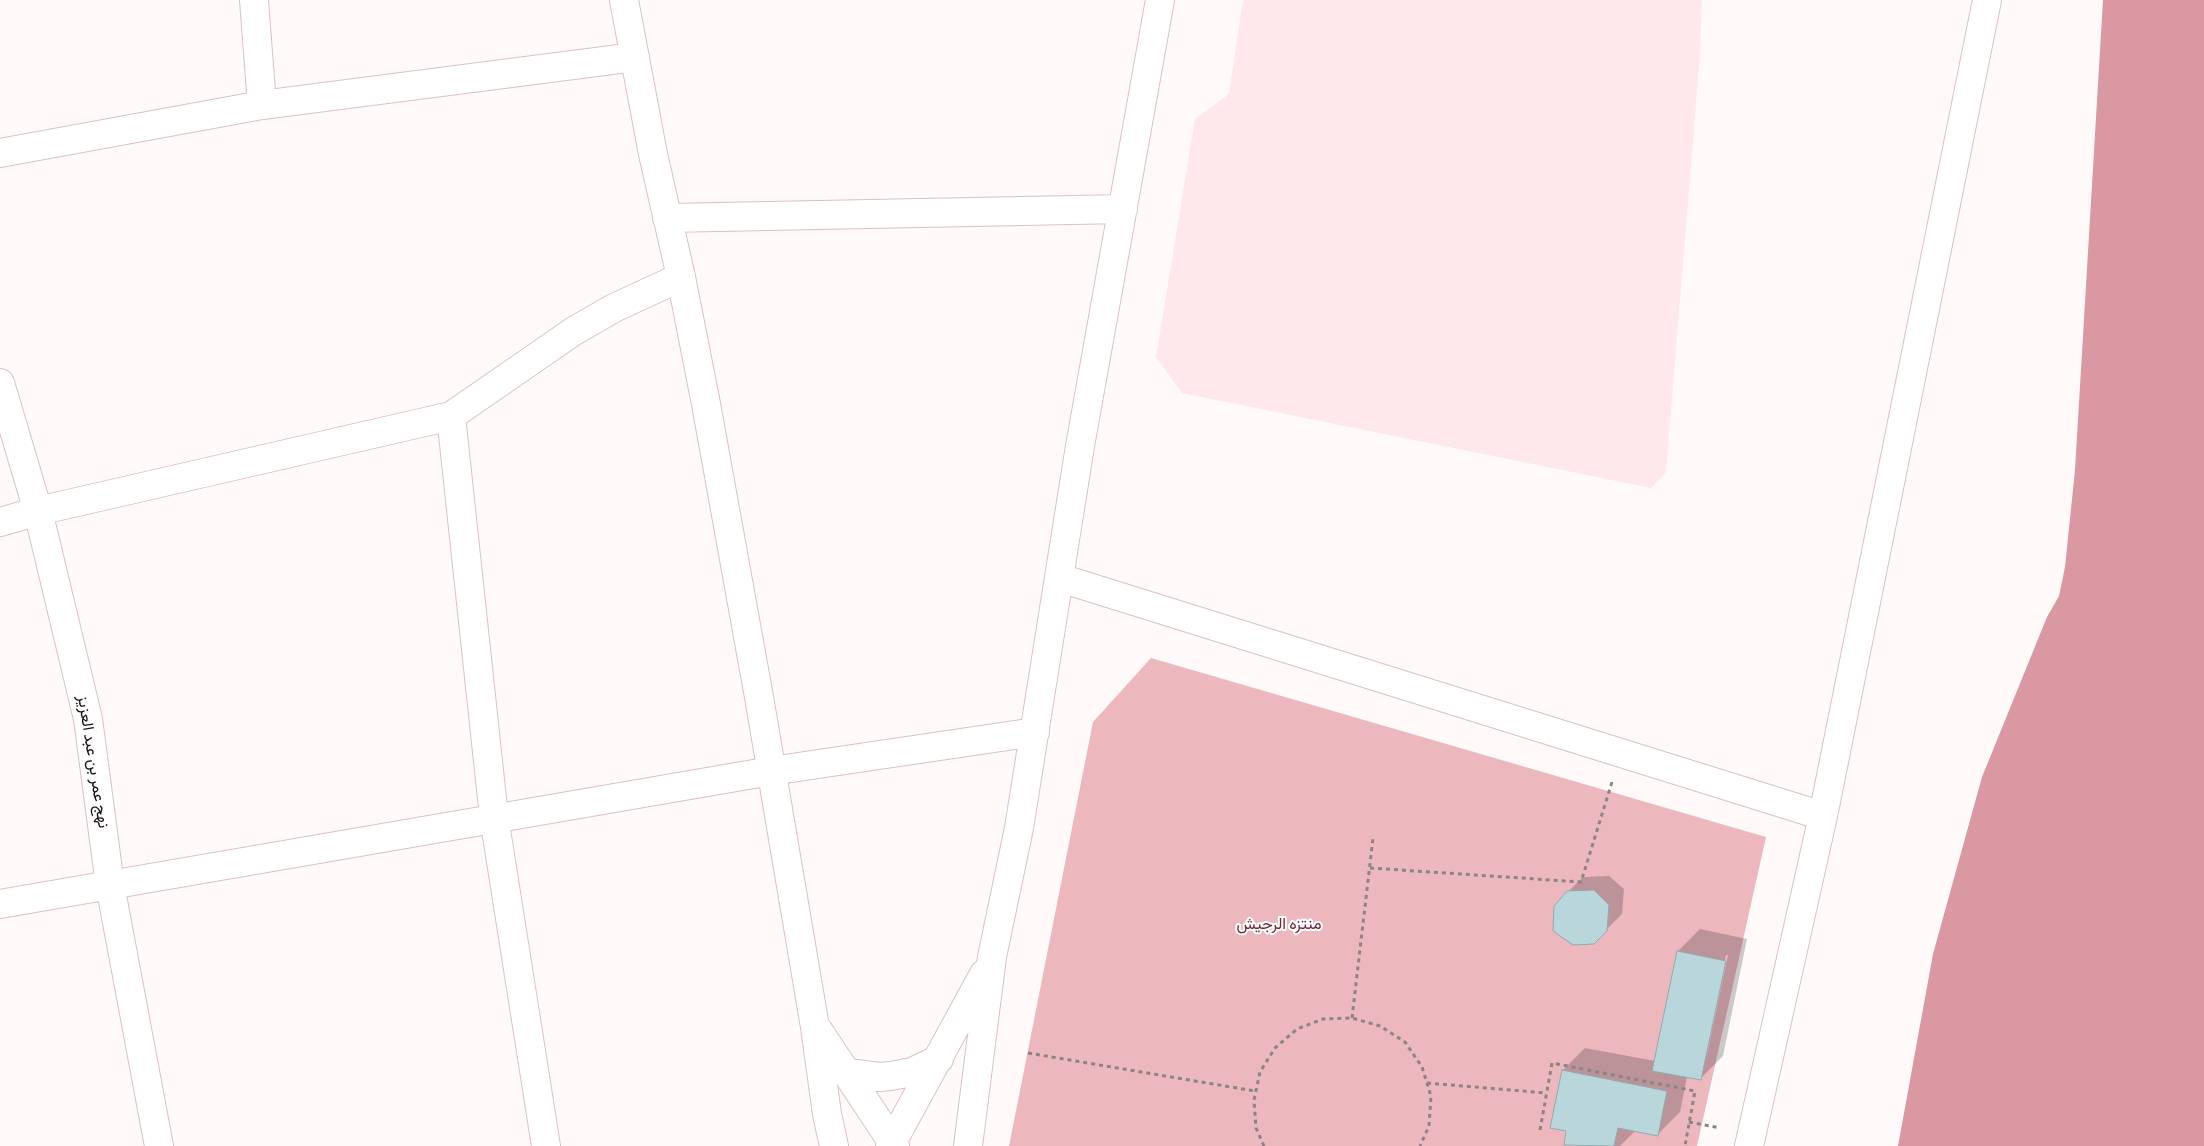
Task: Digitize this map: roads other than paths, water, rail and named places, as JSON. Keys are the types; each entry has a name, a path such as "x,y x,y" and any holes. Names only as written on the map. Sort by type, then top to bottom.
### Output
{"street":[{"path":"254,0 262,105"},
{"path":"624,0 718,471 834,1146"},
{"path":"968,1146 992,957 1019,828 1080,446 1160,0"},
{"path":"1749,1146 1823,816 1987,0"},
{"path":"0,153 262,105 635,57"},
{"path":"667,218 1124,209"},
{"path":"0,522 38,511 451,416 574,331 614,308 680,276"},
{"name":"نهج عمر بن عبد العزيز","path":"0,383 38,511 88,719 110,885 159,1146"},
{"path":"451,416 494,817 546,1146"},
{"path":"1060,578 1823,816"},
{"path":"0,904 494,817 771,771 1035,732"},
{"path":"815,1027 848,1073 893,1145 992,957"},
{"path":"848,1073 879,1077 896,1076 912,1072 939,1060"}],"park label":[{"name":"منتزه الرجيش","path":"1279,925"}]}
